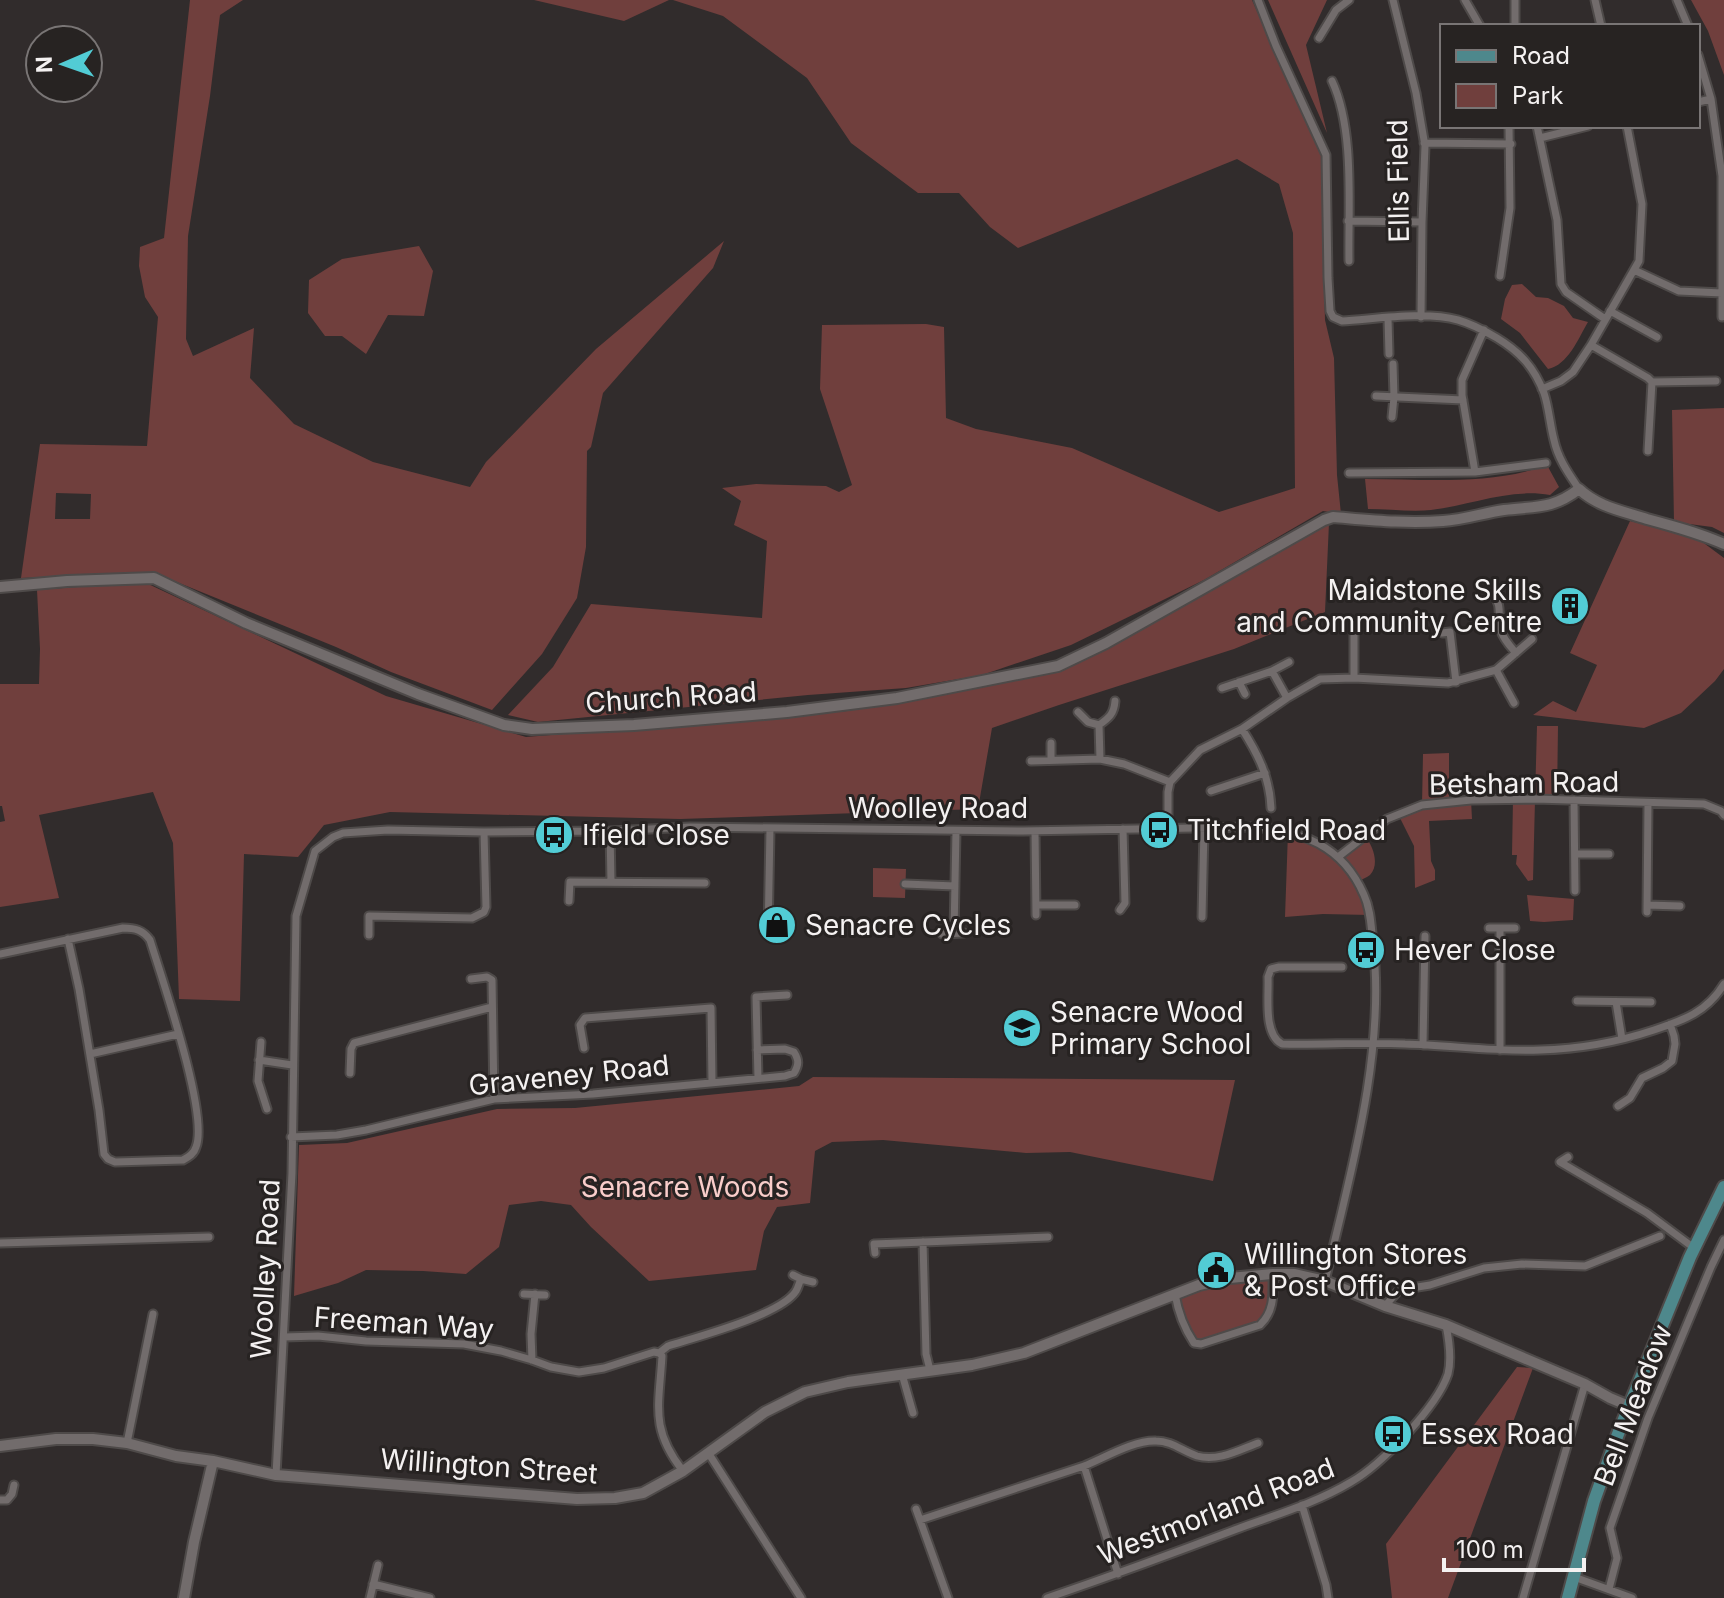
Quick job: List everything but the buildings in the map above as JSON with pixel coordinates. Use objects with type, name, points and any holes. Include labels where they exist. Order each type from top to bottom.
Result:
[{"type":"main road","points":[[1568,1598],[1594,1501],[1629,1406],[1694,1248],[1724,1187]]},
{"type":"street","points":[[1258,0],[1326,155],[1328,278],[1333,317],[1342,321],[1438,317],[1458,320],[1484,330],[1516,350],[1533,370],[1542,389],[1560,459],[1587,497],[1605,506],[1724,544]]},
{"type":"street","points":[[1319,38],[1336,10],[1349,0]]},
{"type":"street","name":"Ellis Field","points":[[1393,0],[1416,93],[1424,143],[1421,317]]},
{"type":"street","points":[[1465,0],[1479,24]]},
{"type":"street","points":[[1515,0],[1515,24]]},
{"type":"street","points":[[1595,0],[1601,24]]},
{"type":"street","points":[[1677,0],[1687,24]]},
{"type":"street","points":[[1700,61],[1709,87],[1722,176],[1722,317]]},
{"type":"street","points":[[1332,81],[1337,91],[1346,137],[1349,261]]},
{"type":"street","points":[[1700,102],[1711,99]]},
{"type":"street","points":[[1500,276],[1510,208],[1509,128]]},
{"type":"street","points":[[1538,128],[1557,220],[1561,284],[1566,292],[1657,337]]},
{"type":"street","points":[[1540,138],[1580,128]]},
{"type":"street","points":[[1542,389],[1573,372],[1639,261],[1642,204],[1627,128]]},
{"type":"street","points":[[1424,143],[1511,144]]},
{"type":"street","points":[[1348,221],[1422,222]]},
{"type":"street","points":[[1634,270],[1679,291],[1722,293]]},
{"type":"street","points":[[1388,319],[1389,354]]},
{"type":"street","points":[[1475,472],[1462,380],[1484,330]]},
{"type":"street","points":[[1591,345],[1652,382],[1716,381]]},
{"type":"street","points":[[1392,417],[1393,364]]},
{"type":"street","points":[[1648,451],[1652,382]]},
{"type":"street","points":[[1376,396],[1463,400]]},
{"type":"street","points":[[1349,473],[1475,472],[1546,463]]},
{"type":"street","name":"Church Road","points":[[0,587],[154,578],[246,623],[418,694],[504,725],[532,729],[634,725],[787,712],[897,698],[1058,666],[1106,643],[1324,520],[1333,517],[1399,523],[1470,518],[1502,510],[1542,508],[1566,499],[1579,489]]},
{"type":"street","points":[[1493,594],[1499,602],[1500,629],[1505,641],[1516,653]]},
{"type":"street","points":[[1354,624],[1354,678]]},
{"type":"street","points":[[1442,633],[1450,632],[1456,682]]},
{"type":"street","points":[[1168,828],[1170,782],[1200,750],[1242,729],[1320,679],[1456,682],[1496,670],[1532,639]]},
{"type":"street","points":[[1222,688],[1289,662]]},
{"type":"street","points":[[1496,670],[1514,703]]},
{"type":"street","points":[[1272,671],[1287,698]]},
{"type":"street","points":[[1239,682],[1245,694]]},
{"type":"street","points":[[1078,712],[1088,722],[1099,725],[1110,718],[1115,701]]},
{"type":"street","points":[[1099,725],[1100,759]]},
{"type":"street","points":[[1242,729],[1257,752],[1265,773],[1271,792],[1271,808]]},
{"type":"street","points":[[1051,743],[1051,760]]},
{"type":"street","points":[[1031,761],[1100,759],[1124,764],[1170,782]]},
{"type":"street","points":[[1211,791],[1265,773]]},
{"type":"street","name":"Betsham Road","points":[[1338,857],[1387,819],[1422,805],[1471,800],[1704,804],[1724,815]]},
{"type":"street","points":[[1574,800],[1575,891]]},
{"type":"street","points":[[1648,803],[1647,909],[1680,906]]},
{"type":"street","name":"Woolley Road","points":[[276,1475],[292,1173],[296,916],[315,851],[343,833],[388,830],[610,831],[690,827],[1035,831],[1251,827],[1288,832],[1318,841],[1338,857],[1366,898],[1376,966],[1373,1043],[1357,1143],[1325,1281]]},
{"type":"street","points":[[1202,917],[1204,828]]},
{"type":"street","points":[[768,936],[770,829]]},
{"type":"street","points":[[1120,910],[1125,903],[1123,829]]},
{"type":"street","points":[[610,831],[611,882]]},
{"type":"street","points":[[954,933],[956,831]]},
{"type":"street","points":[[1035,831],[1036,915]]},
{"type":"street","points":[[369,935],[369,916],[472,918],[484,912],[484,832]]},
{"type":"street","points":[[1575,854],[1609,854]]},
{"type":"street","points":[[569,901],[570,882],[705,883]]},
{"type":"street","points":[[905,884],[955,886]]},
{"type":"street","points":[[1036,905],[1075,905]]},
{"type":"street","points":[[0,954],[68,939],[123,928],[144,932],[150,940],[195,1094],[197,1147],[192,1155],[183,1160],[115,1162],[104,1154],[90,1054],[68,939]]},
{"type":"street","points":[[1489,928],[1515,928]]},
{"type":"street","points":[[1500,928],[1500,1050]]},
{"type":"street","points":[[942,934],[964,933]]},
{"type":"street","points":[[1423,1045],[1425,936]]},
{"type":"street","points":[[1342,967],[1271,969],[1268,977],[1269,1032],[1275,1041],[1282,1044],[1373,1043],[1500,1050],[1564,1049],[1622,1039],[1670,1024],[1698,1012],[1715,998],[1724,984]]},
{"type":"street","points":[[471,979],[487,977],[492,980],[494,1099]]},
{"type":"street","points":[[758,1078],[756,997],[787,995]]},
{"type":"street","points":[[1577,1001],[1651,1002]]},
{"type":"street","points":[[1616,1002],[1622,1039]]},
{"type":"street","points":[[350,1073],[354,1043],[492,1007]]},
{"type":"street","points":[[584,1048],[580,1025],[585,1018],[711,1008],[712,1082]]},
{"type":"street","points":[[1618,1106],[1630,1098],[1642,1078],[1672,1061],[1675,1044],[1670,1024]]},
{"type":"street","points":[[90,1054],[178,1034]]},
{"type":"street","points":[[261,1042],[258,1081],[267,1109]]},
{"type":"street","name":"Graveney Road","points":[[291,1137],[366,1130],[494,1099],[593,1094],[785,1076],[794,1073],[799,1066],[794,1052],[785,1049],[757,1050]]},
{"type":"street","points":[[259,1060],[292,1065]]},
{"type":"street","points":[[1568,1157],[1560,1162],[1647,1213],[1694,1248]]},
{"type":"street","points":[[1385,1306],[1399,1290],[1430,1285],[1484,1268],[1522,1264],[1585,1266],[1660,1236]]},
{"type":"street","points":[[0,1243],[209,1237]]},
{"type":"street","points":[[875,1253],[874,1244],[1048,1237]]},
{"type":"street","name":"Bell Meadow","points":[[1609,1589],[1617,1558],[1610,1528],[1648,1418],[1724,1240]]},
{"type":"street","points":[[923,1242],[926,1354],[930,1370]]},
{"type":"street","points":[[1175,1294],[1178,1313],[1189,1337],[1194,1343],[1201,1344],[1260,1325],[1267,1318],[1273,1301],[1273,1274]]},
{"type":"street","name":"Willington Street","points":[[0,1446],[56,1439],[93,1439],[127,1443],[176,1456],[276,1475],[577,1499],[615,1498],[643,1493],[683,1471],[765,1412],[805,1392],[848,1382],[972,1365],[1024,1353],[1199,1285],[1273,1274],[1294,1274],[1325,1281],[1385,1306],[1446,1325],[1629,1406]]},
{"type":"street","name":"Freeman Way","points":[[284,1337],[464,1344],[579,1372],[659,1353],[668,1346],[764,1313],[796,1293],[797,1277],[813,1282]]},
{"type":"street","points":[[524,1294],[545,1295]]},
{"type":"street","points":[[532,1360],[535,1294]]},
{"type":"street","points":[[127,1443],[153,1314]]},
{"type":"street","name":"Westmorland Road","points":[[1047,1598],[1302,1505],[1352,1482],[1386,1455],[1415,1425],[1448,1373],[1450,1355],[1446,1325]]},
{"type":"street","points":[[659,1353],[662,1356],[658,1423],[670,1454],[683,1471]]},
{"type":"street","points":[[902,1374],[913,1413]]},
{"type":"street","points":[[1523,1598],[1585,1384]]},
{"type":"street","points":[[1243,1435],[1247,1447]]},
{"type":"street","points":[[920,1520],[1084,1466],[1144,1442],[1172,1443],[1196,1456],[1210,1458],[1258,1443]]},
{"type":"street","points":[[709,1454],[801,1598]]},
{"type":"street","points":[[184,1598],[213,1461]]},
{"type":"street","points":[[1084,1466],[1118,1574]]},
{"type":"street","points":[[0,1500],[7,1500],[14,1485]]},
{"type":"street","points":[[1302,1505],[1328,1598]]},
{"type":"street","points":[[916,1509],[948,1598]]},
{"type":"street","points":[[370,1598],[378,1565]]},
{"type":"street","points":[[1574,1577],[1632,1598]]},
{"type":"street","points":[[373,1584],[430,1598]]},
{"type":"green space","points":[[190,0],[243,0],[220,15],[188,236],[186,339],[193,356],[254,328],[250,378],[294,424],[373,462],[470,487],[486,462],[596,349],[724,241],[713,268],[603,393],[591,447],[587,451],[586,547],[577,598],[542,654],[492,710],[391,672],[162,576],[141,573],[21,578],[40,444],[147,446],[158,317],[145,297],[139,266],[140,247],[164,238]],"holes":[[[56,493],[91,494],[90,519],[55,519]]]},
{"type":"green space","points":[[534,0],[669,0],[624,21]]},
{"type":"green space","points":[[673,0],[1252,0],[1321,154],[1325,320],[1334,358],[1341,514],[1323,511],[1204,580],[1071,645],[982,675],[906,688],[538,722],[508,715],[553,667],[591,604],[762,618],[767,541],[734,525],[741,501],[722,488],[756,484],[826,486],[839,492],[852,485],[820,389],[822,325],[926,324],[944,327],[946,418],[976,429],[1072,448],[1219,512],[1295,488],[1293,233],[1279,184],[1237,159],[1018,248],[990,227],[959,193],[918,193],[851,143],[807,78],[723,16]]},
{"type":"green space","points":[[1268,0],[1327,0],[1306,45],[1327,133]]},
{"type":"green space","points":[[1691,0],[1724,0],[1724,75],[1708,31]]},
{"type":"green space","points":[[419,246],[433,271],[424,316],[388,315],[366,354],[342,336],[325,336],[308,313],[309,280],[342,259]]},
{"type":"green space","points":[[1522,284],[1536,297],[1548,298],[1564,306],[1573,318],[1588,322],[1572,350],[1555,367],[1548,369],[1520,333],[1501,319],[1512,285]]},
{"type":"green space","points":[[1724,408],[1724,533],[1712,527],[1674,522],[1672,410]]},
{"type":"green space","points":[[1547,465],[1559,487],[1550,495],[1505,495],[1431,510],[1368,509],[1365,479],[1480,479]]},
{"type":"green space","points":[[1630,521],[1697,538],[1724,558],[1724,669],[1681,713],[1644,728],[1533,715],[1553,701],[1576,712],[1597,665],[1570,653]]},
{"type":"green space","points":[[1329,523],[1325,612],[1234,649],[992,728],[978,809],[680,819],[390,812],[324,825],[298,857],[244,854],[240,1001],[179,999],[173,843],[153,792],[39,815],[59,898],[0,907],[0,822],[5,821],[0,806],[0,684],[39,684],[37,590],[144,582],[386,696],[526,737],[847,711],[1053,673]]},
{"type":"green space","points":[[1537,726],[1558,726],[1557,800],[1535,800],[1533,880],[1528,881],[1516,864],[1517,855],[1512,855],[1513,799],[1535,799]]},
{"type":"green space","points":[[1449,753],[1449,801],[1471,800],[1472,819],[1429,821],[1435,880],[1415,888],[1414,846],[1398,814],[1422,805],[1423,754]]},
{"type":"green space","points":[[1288,832],[1338,857],[1365,836],[1373,850],[1375,866],[1370,875],[1358,882],[1370,915],[1285,917]]},
{"type":"green space","points":[[873,868],[906,869],[905,898],[873,897]]},
{"type":"green space","points":[[1527,895],[1574,899],[1573,920],[1530,921]]},
{"type":"green space","name":"Senacre Woods","points":[[813,1077],[1235,1080],[1213,1181],[1070,1152],[1026,1153],[883,1140],[832,1142],[815,1151],[810,1203],[777,1207],[764,1231],[756,1270],[649,1281],[571,1205],[541,1201],[509,1205],[499,1247],[466,1274],[366,1270],[338,1283],[294,1296],[299,1145],[347,1143],[497,1109],[575,1108],[799,1086]]},
{"type":"green space","points":[[1273,1274],[1273,1301],[1260,1325],[1194,1343],[1175,1294]]},
{"type":"green space","points":[[1517,1367],[1533,1368],[1448,1598],[1392,1598],[1386,1544]]},
{"type":"place","name":"Maidstone Skills and Community Centre","points":[[1570,606]]},
{"type":"place","name":"Titchfield Road","points":[[1159,830]]},
{"type":"place","name":"Ifield Close","points":[[554,835]]},
{"type":"place","name":"Senacre Cycles","points":[[777,925]]},
{"type":"place","name":"Hever Close","points":[[1366,950]]},
{"type":"place","name":"Senacre Wood Primary School","points":[[1022,1028]]},
{"type":"place","name":"Willington Stores & Post Office","points":[[1216,1270]]},
{"type":"place","name":"Essex Road","points":[[1393,1434]]}]
